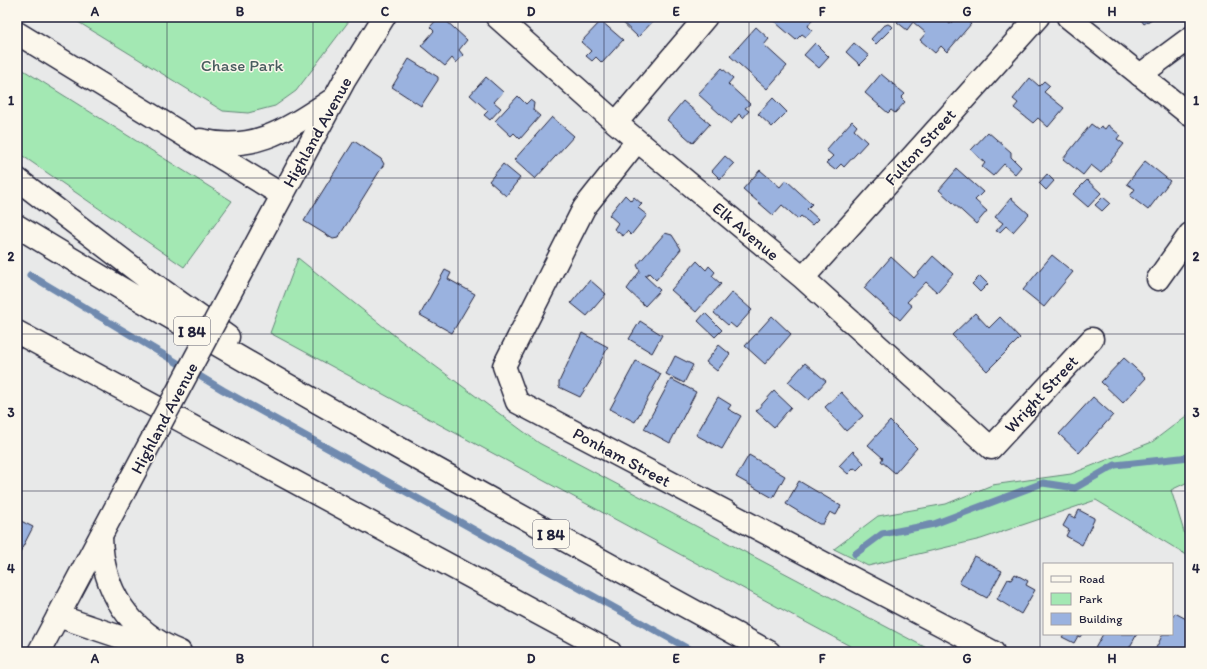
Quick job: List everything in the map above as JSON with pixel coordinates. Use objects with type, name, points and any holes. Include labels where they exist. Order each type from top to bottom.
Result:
[{"type":"main road","name":"Highland Avenue","points":[[40,652],[282,195],[335,98],[384,17]]},
{"type":"main road","name":"Elk Avenue","points":[[497,17],[637,141],[803,278],[991,448]]},
{"type":"main road","points":[[616,123],[706,17]]},
{"type":"main road","name":"Fulton Street","points":[[803,278],[1038,17]]},
{"type":"main road","points":[[1068,17],[1190,115]]},
{"type":"main road","points":[[17,33],[282,195]]},
{"type":"main road","points":[[1140,75],[1190,38]]},
{"type":"main road","points":[[184,134],[210,142],[227,144],[258,140],[278,133],[335,98]]},
{"type":"main road","name":"Ponham Street","points":[[637,141],[584,208],[504,366],[517,402],[993,652]]},
{"type":"main road","points":[[17,179],[162,290],[335,413]]},
{"type":"main road","name":"I 84","points":[[17,225],[167,317],[335,413],[769,652]]},
{"type":"main road","points":[[1158,279],[1190,234]]},
{"type":"main road","points":[[17,332],[610,652]]},
{"type":"main road","name":"Wright Street","points":[[991,448],[1092,339]]},
{"type":"main road","points":[[17,349],[274,471]]},
{"type":"main road","points":[[101,536],[101,552],[106,574],[113,593],[125,612],[139,627],[157,641],[180,652]]},
{"type":"main road","points":[[58,616],[135,642],[172,652]]},
{"type":"main road","points":[[579,635],[607,652]]},
{"type":"green space","name":"Chase Park","points":[[70,17],[352,17],[296,91],[275,106],[248,113],[223,111]]},
{"type":"green space","points":[[17,66],[232,201],[184,267],[17,152]]},
{"type":"green space","points":[[298,258],[400,340],[539,443],[934,652],[861,652],[270,333]]},
{"type":"green space","points":[[1190,413],[1190,481],[1171,490],[1190,551],[1190,557],[1096,500],[981,539],[868,566],[834,549],[878,516],[946,504],[992,485],[1071,474],[1152,442]]},
{"type":"building","points":[[439,17],[442,17],[467,40],[459,50],[463,55],[456,63],[452,58],[445,66],[421,46],[434,31],[430,27]]},
{"type":"building","points":[[617,17],[657,17],[638,37]]},
{"type":"building","points":[[769,17],[809,17],[812,20],[808,26],[812,30],[806,37],[802,34],[796,40]]},
{"type":"building","points":[[901,17],[922,17],[925,20],[928,17],[942,17],[950,24],[956,17],[962,17],[971,24],[947,52],[941,46],[935,53],[920,40],[926,33],[913,22],[907,30],[897,22]]},
{"type":"building","points":[[1139,17],[1155,17],[1144,24]]},
{"type":"building","points":[[601,21],[623,40],[602,63],[596,57],[592,61],[586,56],[591,51],[581,42]]},
{"type":"building","points":[[888,24],[893,27],[876,44],[871,39],[883,26]]},
{"type":"building","points":[[756,27],[769,39],[764,45],[787,66],[767,89],[730,56]]},
{"type":"building","points":[[815,43],[829,57],[819,68],[804,55]]},
{"type":"building","points":[[854,43],[869,56],[860,65],[846,52]]},
{"type":"building","points":[[409,59],[438,77],[438,80],[421,106],[392,87]]},
{"type":"building","points":[[722,68],[733,78],[728,84],[750,104],[745,108],[749,111],[743,118],[739,114],[731,124],[698,94]]},
{"type":"building","points":[[881,74],[905,94],[901,98],[905,102],[895,113],[891,110],[888,113],[865,93]]},
{"type":"building","points":[[486,77],[503,92],[494,102],[501,108],[490,120],[484,115],[488,111],[470,95]]},
{"type":"building","points":[[1030,78],[1039,86],[1044,81],[1050,86],[1044,92],[1064,108],[1048,127],[1038,118],[1033,123],[1014,108],[1018,103],[1013,99]]},
{"type":"building","points":[[518,96],[526,104],[530,100],[534,103],[533,110],[540,116],[520,139],[514,133],[511,136],[495,121]]},
{"type":"building","points":[[773,98],[787,112],[772,127],[758,114]]},
{"type":"building","points":[[683,101],[710,124],[693,143],[667,120]]},
{"type":"building","points":[[552,117],[574,136],[535,179],[514,160]]},
{"type":"building","points":[[852,121],[857,126],[854,130],[867,142],[844,167],[841,164],[835,170],[826,163],[833,156],[826,150]]},
{"type":"building","points":[[1091,124],[1098,129],[1101,126],[1105,129],[1108,125],[1120,135],[1117,139],[1124,144],[1101,173],[1091,165],[1083,175],[1063,159]]},
{"type":"building","points":[[988,132],[1011,152],[1011,157],[1021,167],[1015,174],[1004,164],[993,176],[982,167],[985,163],[971,150]]},
{"type":"building","points":[[354,141],[381,159],[384,164],[338,238],[333,239],[304,221]]},
{"type":"building","points":[[725,156],[734,164],[720,179],[712,171]]},
{"type":"building","points":[[1145,161],[1170,181],[1148,210],[1130,196],[1135,189],[1127,184]]},
{"type":"building","points":[[503,164],[520,178],[506,196],[489,181]]},
{"type":"building","points":[[957,169],[983,192],[975,200],[987,211],[976,224],[939,190]]},
{"type":"building","points":[[760,170],[780,187],[786,180],[812,204],[807,209],[818,219],[812,225],[801,216],[798,219],[782,205],[773,215],[743,189]]},
{"type":"building","points":[[1047,174],[1054,181],[1046,190],[1039,183]]},
{"type":"building","points":[[1087,180],[1101,193],[1088,207],[1073,194]]},
{"type":"building","points":[[625,195],[631,201],[634,197],[642,204],[638,208],[647,215],[631,235],[627,231],[623,236],[614,229],[618,223],[609,215]]},
{"type":"building","points":[[1103,197],[1110,203],[1102,211],[1095,205]]},
{"type":"building","points":[[1011,198],[1029,214],[1013,232],[1006,226],[1000,232],[996,231],[1003,223],[995,217]]},
{"type":"building","points":[[665,233],[672,235],[681,249],[656,280],[649,273],[645,276],[660,290],[645,306],[627,289],[640,271],[637,265]]},
{"type":"building","points":[[1052,255],[1073,272],[1044,307],[1023,290]]},
{"type":"building","points":[[933,256],[953,274],[937,292],[926,282],[907,302],[912,306],[900,320],[864,288],[891,257],[914,278]]},
{"type":"building","points":[[697,261],[706,270],[709,266],[715,272],[712,276],[721,284],[696,312],[671,290]]},
{"type":"building","points":[[445,270],[451,273],[448,279],[475,294],[452,333],[420,315]]},
{"type":"building","points":[[980,276],[988,284],[980,292],[972,284]]},
{"type":"building","points":[[590,280],[606,294],[587,316],[571,303]]},
{"type":"building","points":[[732,292],[752,310],[736,328],[730,323],[728,325],[714,313]]},
{"type":"building","points":[[705,313],[722,330],[715,337],[698,321]]},
{"type":"building","points":[[975,313],[989,328],[1000,317],[1020,338],[987,371],[952,335]]},
{"type":"building","points":[[772,316],[791,334],[765,364],[745,346]]},
{"type":"building","points":[[640,321],[662,335],[652,353],[629,339]]},
{"type":"building","points":[[582,333],[608,347],[580,397],[559,387],[559,382]]},
{"type":"building","points":[[719,345],[730,354],[717,371],[706,362]]},
{"type":"building","points":[[675,356],[693,365],[684,383],[666,374]]},
{"type":"building","points":[[1124,358],[1146,378],[1123,403],[1101,382]]},
{"type":"building","points":[[636,361],[661,374],[635,422],[610,409]]},
{"type":"building","points":[[805,363],[826,381],[809,400],[788,382]]},
{"type":"building","points":[[671,379],[696,392],[670,443],[644,429]]},
{"type":"building","points":[[774,391],[791,407],[774,427],[756,411]]},
{"type":"building","points":[[841,392],[863,416],[846,431],[825,407]]},
{"type":"building","points":[[718,397],[731,405],[728,409],[741,416],[722,449],[696,435]]},
{"type":"building","points":[[1093,397],[1113,415],[1079,453],[1059,434]]},
{"type":"building","points":[[890,421],[917,448],[895,473],[881,461],[883,458],[868,445]]},
{"type":"building","points":[[853,451],[864,463],[857,470],[854,468],[848,474],[839,466]]},
{"type":"building","points":[[749,455],[785,476],[773,498],[736,477]]},
{"type":"building","points":[[799,481],[841,506],[836,515],[830,512],[823,524],[819,524],[786,504]]},
{"type":"building","points":[[1079,510],[1094,518],[1082,545],[1066,536],[1069,530],[1063,526],[1069,515],[1075,518]]},
{"type":"building","points":[[17,519],[33,527],[18,556],[17,555]]},
{"type":"building","points":[[974,556],[1002,571],[987,598],[959,583]]},
{"type":"building","points":[[1015,574],[1028,581],[1026,585],[1035,590],[1021,614],[997,599],[1008,579],[1011,580]]},
{"type":"building","points":[[1175,613],[1190,621],[1190,652],[1154,652],[1162,635],[1173,635],[1173,616]]},
{"type":"building","points":[[1063,635],[1081,635],[1080,637],[1078,636],[1074,643],[1062,637]]},
{"type":"building","points":[[1102,635],[1136,635],[1127,652],[1093,652]]},
{"type":"waterway","points":[[30,275],[223,390],[694,652]]},
{"type":"waterway","points":[[855,554],[882,534],[934,524],[1043,483],[1075,488],[1115,465],[1190,457]]}]
